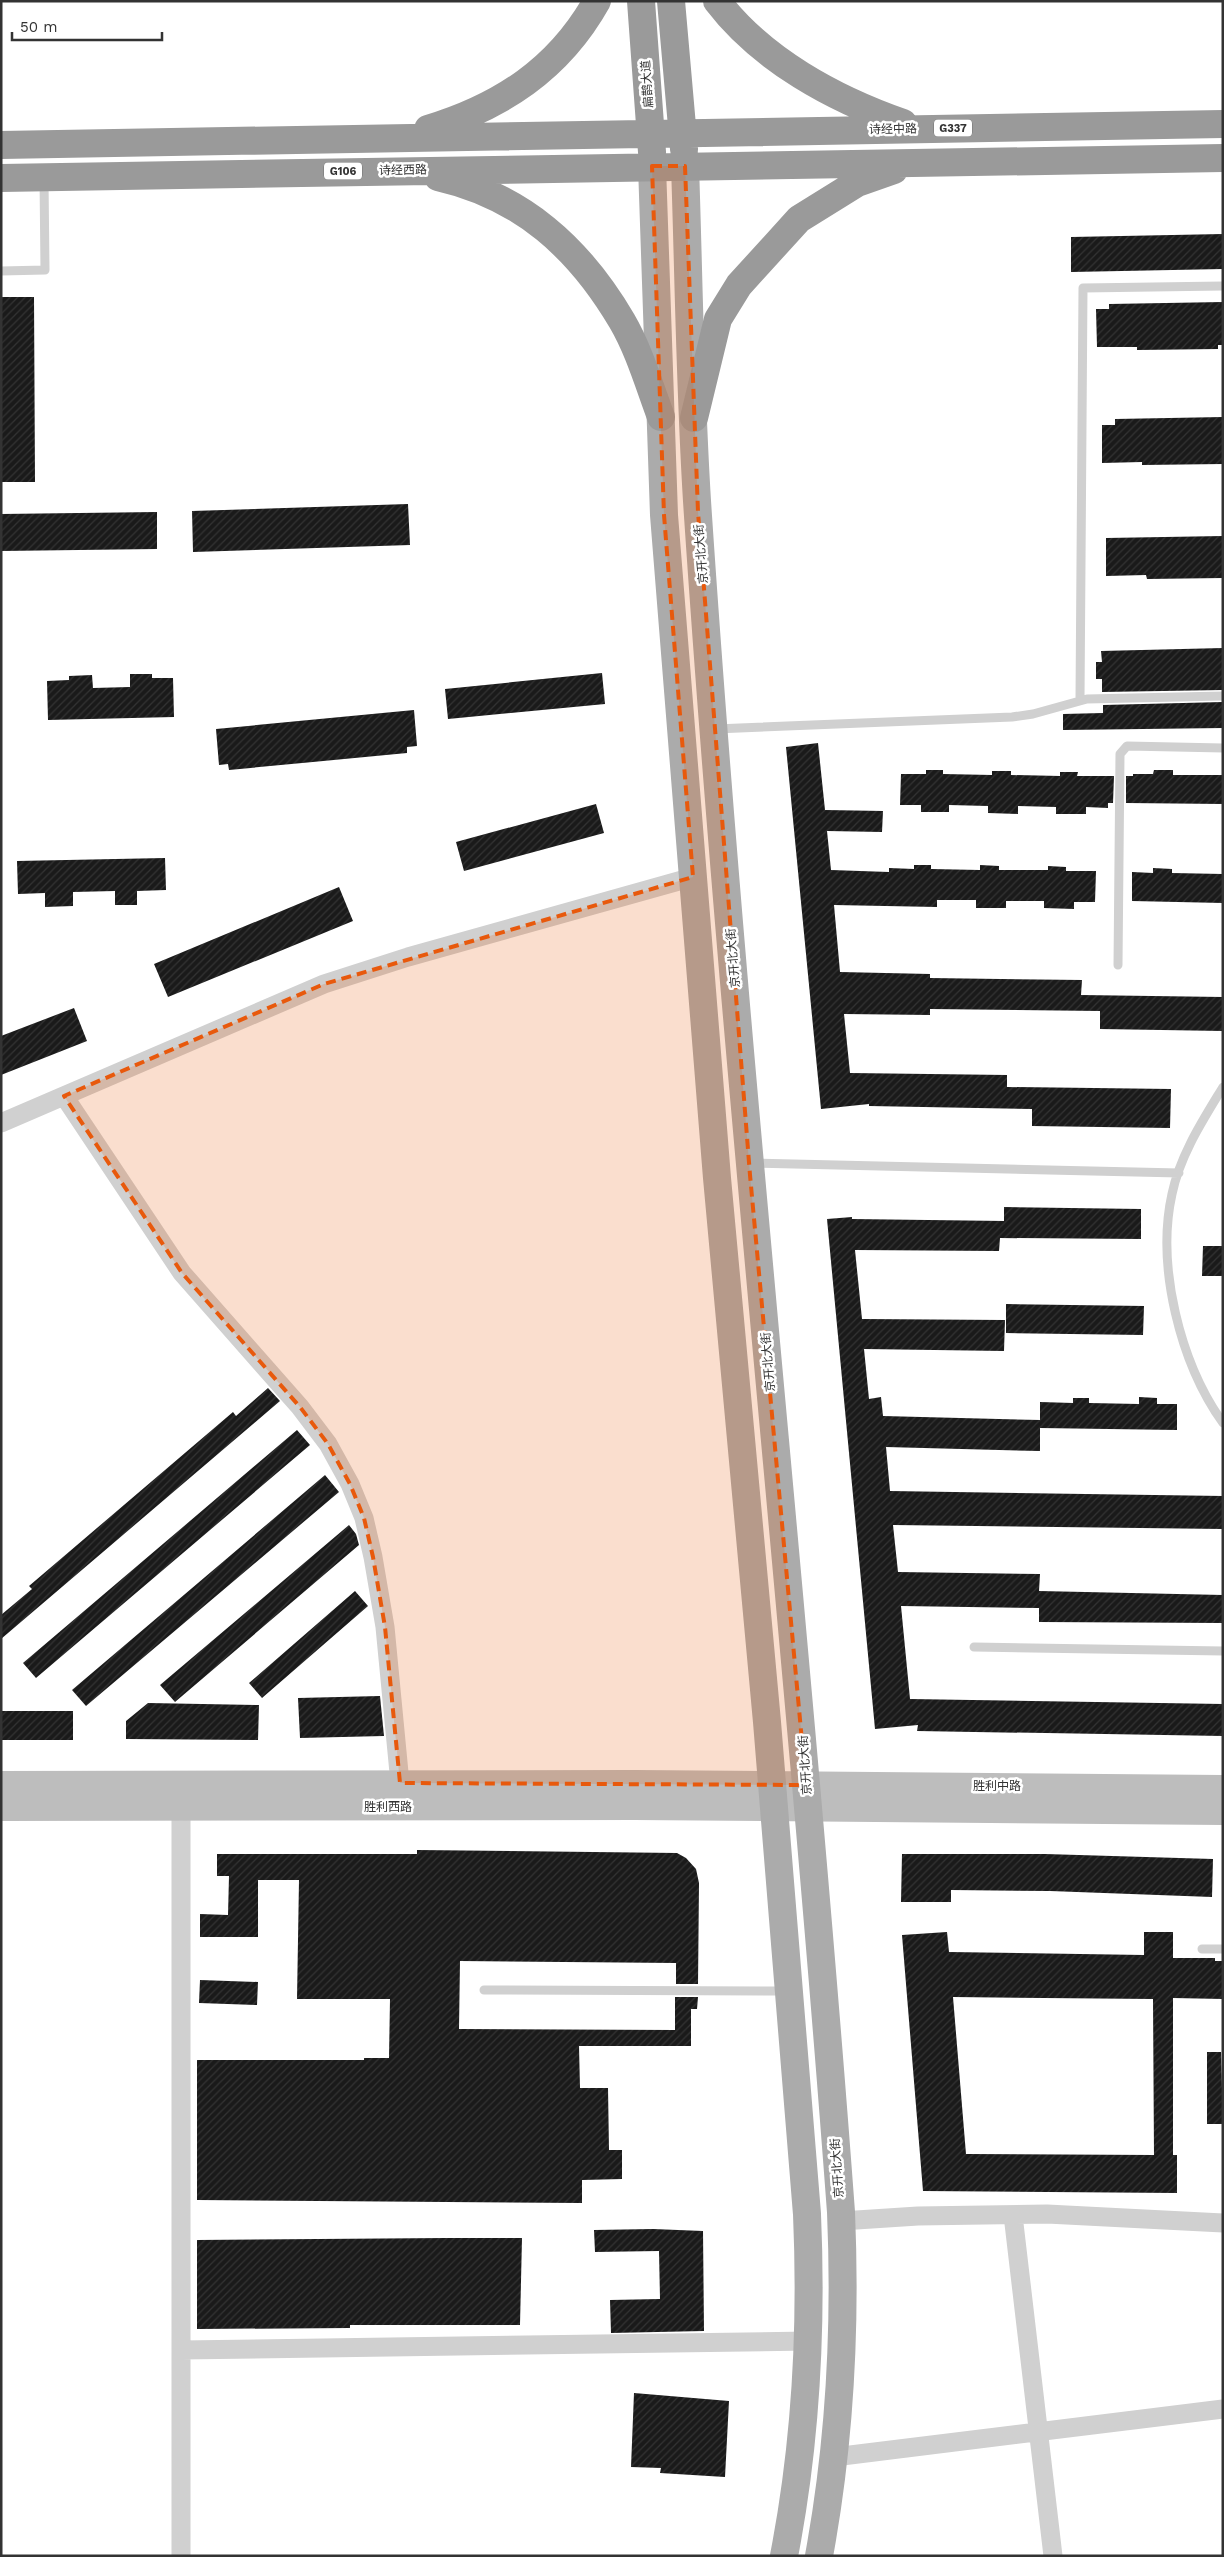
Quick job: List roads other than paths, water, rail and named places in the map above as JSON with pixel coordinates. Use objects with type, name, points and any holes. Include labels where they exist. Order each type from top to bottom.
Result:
[{"type":"highway","points":[[376,138],[421,131],[459,119],[498,102],[520,88],[552,61],[583,26],[597,1]]},
{"type":"highway","name":"扁鹊大道","points":[[641,1],[652,166]]},
{"type":"highway","points":[[671,1],[685,166],[1223,158]]},
{"type":"highway","points":[[717,1],[726,14],[769,55],[870,112],[921,129]]},
{"type":"highway","name":"诗经中路","points":[[683,132],[1223,124]]},
{"type":"highway","points":[[1,146],[683,132]]},
{"type":"highway","points":[[694,418],[718,320],[739,285],[798,220],[857,183],[884,172],[925,162]]},
{"type":"highway","name":"诗经西路","points":[[1,178],[685,166]]},
{"type":"highway","points":[[405,170],[455,181],[495,197],[527,213],[551,233],[576,258],[623,322],[661,417]]},
{"type":"main road","points":[[652,166],[664,515],[717,1178],[773,1796],[807,2214],[808,2341],[800,2457],[784,2556]]},
{"type":"main road","name":"京开北大街","points":[[685,166],[698,512],[750,1163],[807,1797],[841,2221],[843,2333],[834,2456],[819,2556]]},
{"type":"street","points":[[1,1123],[324,984],[408,957],[693,877]]},
{"type":"street","points":[[64,1096],[182,1273],[300,1407],[328,1444],[350,1484],[364,1518],[385,1627],[400,1783]]},
{"type":"street","name":"胜利西路","points":[[1,1784],[400,1783],[773,1796]]},
{"type":"street","name":"胜利中路","points":[[807,1797],[1223,1788]]},
{"type":"street","name":"胜利西路","points":[[1,1808],[181,1808],[773,1796]]},
{"type":"street","name":"胜利中路","points":[[773,1796],[1223,1812]]},
{"type":"street","points":[[180,2556],[181,1808]]},
{"type":"street","points":[[841,2221],[1013,2215],[1223,2223]]},
{"type":"street","points":[[1013,2215],[1053,2556]]},
{"type":"street","points":[[181,2350],[808,2341]]},
{"type":"street","points":[[834,2456],[1223,2409]]},
{"type":"lane","points":[[1,271],[45,270],[44,177]]},
{"type":"lane","points":[[1080,700],[1083,288],[1223,286]]},
{"type":"lane","points":[[715,729],[1012,717],[1033,714],[1080,700],[1223,696]]},
{"type":"lane","points":[[1118,965],[1120,754],[1128,746],[1223,748]]},
{"type":"lane","points":[[1223,1087],[1192,1138],[1179,1173],[1172,1193],[1167,1245],[1171,1292],[1187,1352],[1208,1403],[1223,1423]]},
{"type":"lane","points":[[750,1163],[1179,1173]]},
{"type":"lane","points":[[974,1647],[1223,1650]]},
{"type":"lane","points":[[1202,1949],[1223,1949]]},
{"type":"lane","points":[[484,1990],[788,1991]]}]
